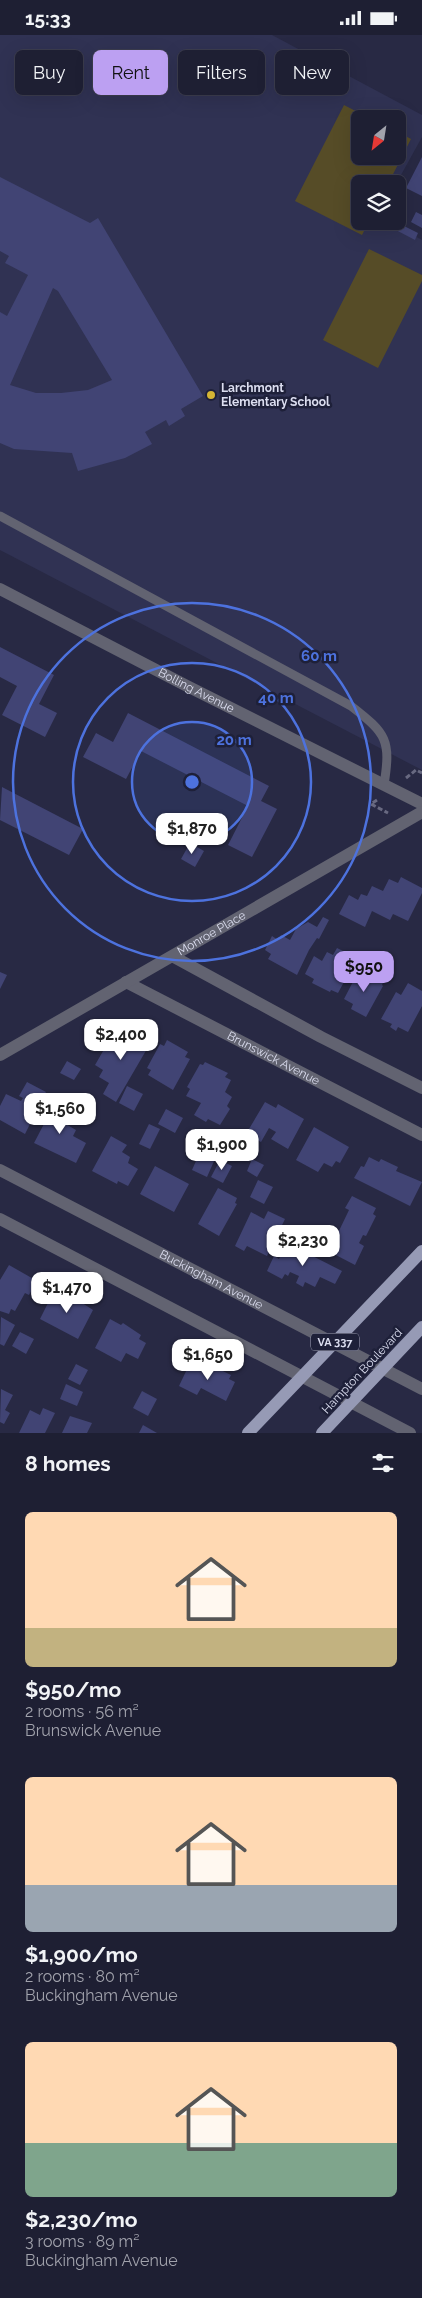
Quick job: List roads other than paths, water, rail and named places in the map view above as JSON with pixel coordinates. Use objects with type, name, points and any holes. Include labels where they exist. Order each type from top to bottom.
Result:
[{"type":"main road","name":"VA 337","points":[[248,1433],[422,1251]]},
{"type":"main road","name":"Hampton Boulevard","points":[[322,1433],[422,1327]]},
{"type":"street","name":"Bolling Avenue","points":[[0,589],[422,804]]},
{"type":"street","name":"Monroe Place","points":[[0,1055],[126,982],[174,957],[422,812]]},
{"type":"street","points":[[174,957],[321,1037],[422,1088]]},
{"type":"street","name":"Brunswick Avenue","points":[[126,982],[422,1135]]},
{"type":"street","name":"Buckingham Avenue","points":[[0,1170],[336,1342],[422,1389]]},
{"type":"street","points":[[0,1219],[410,1433]]},
{"type":"lane","points":[[0,516],[352,706],[376,725],[386,741],[388,759],[384,785]]},
{"type":"place","name":"Larchmont Elementary School","points":[[211,395]]}]
